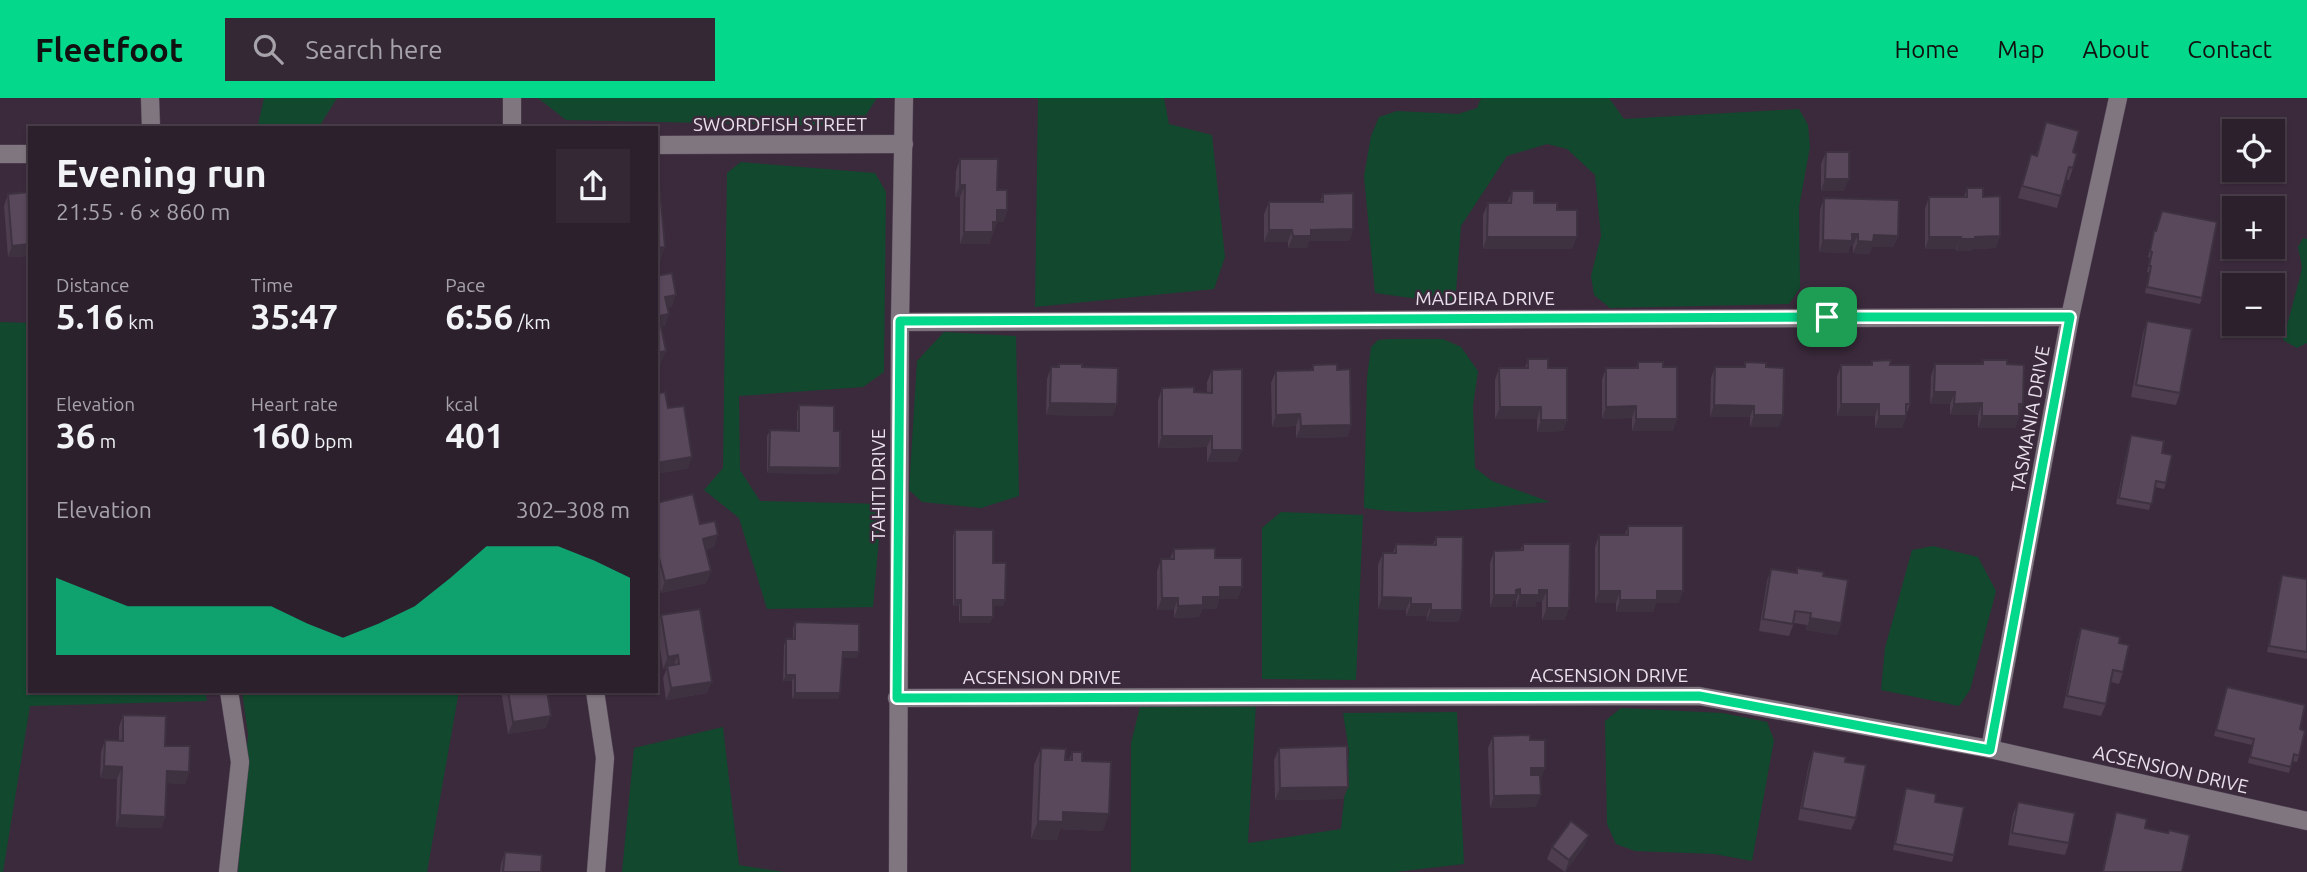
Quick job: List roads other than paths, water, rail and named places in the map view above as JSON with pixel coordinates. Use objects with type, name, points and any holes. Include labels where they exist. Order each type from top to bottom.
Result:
[{"type":"street","points":[[150,98],[151,126]]},
{"type":"street","points":[[512,98],[512,126]]},
{"type":"street","name":"TAHITI DRIVE","points":[[898,872],[900,321],[905,98]]},
{"type":"street","name":"TASMANIA DRIVE","points":[[1990,750],[2070,317],[2118,98]]},
{"type":"street","name":"SWORDFISH STREET","points":[[658,145],[904,145]]},
{"type":"street","points":[[0,154],[28,154]]},
{"type":"street","name":"MADEIRA DRIVE","points":[[900,321],[2070,317]]},
{"type":"street","points":[[228,872],[240,762],[229,693]]},
{"type":"street","points":[[595,693],[605,758],[596,872]]},
{"type":"street","name":"ACSENSION DRIVE","points":[[897,698],[1699,696],[1990,750],[2307,821]]}]
